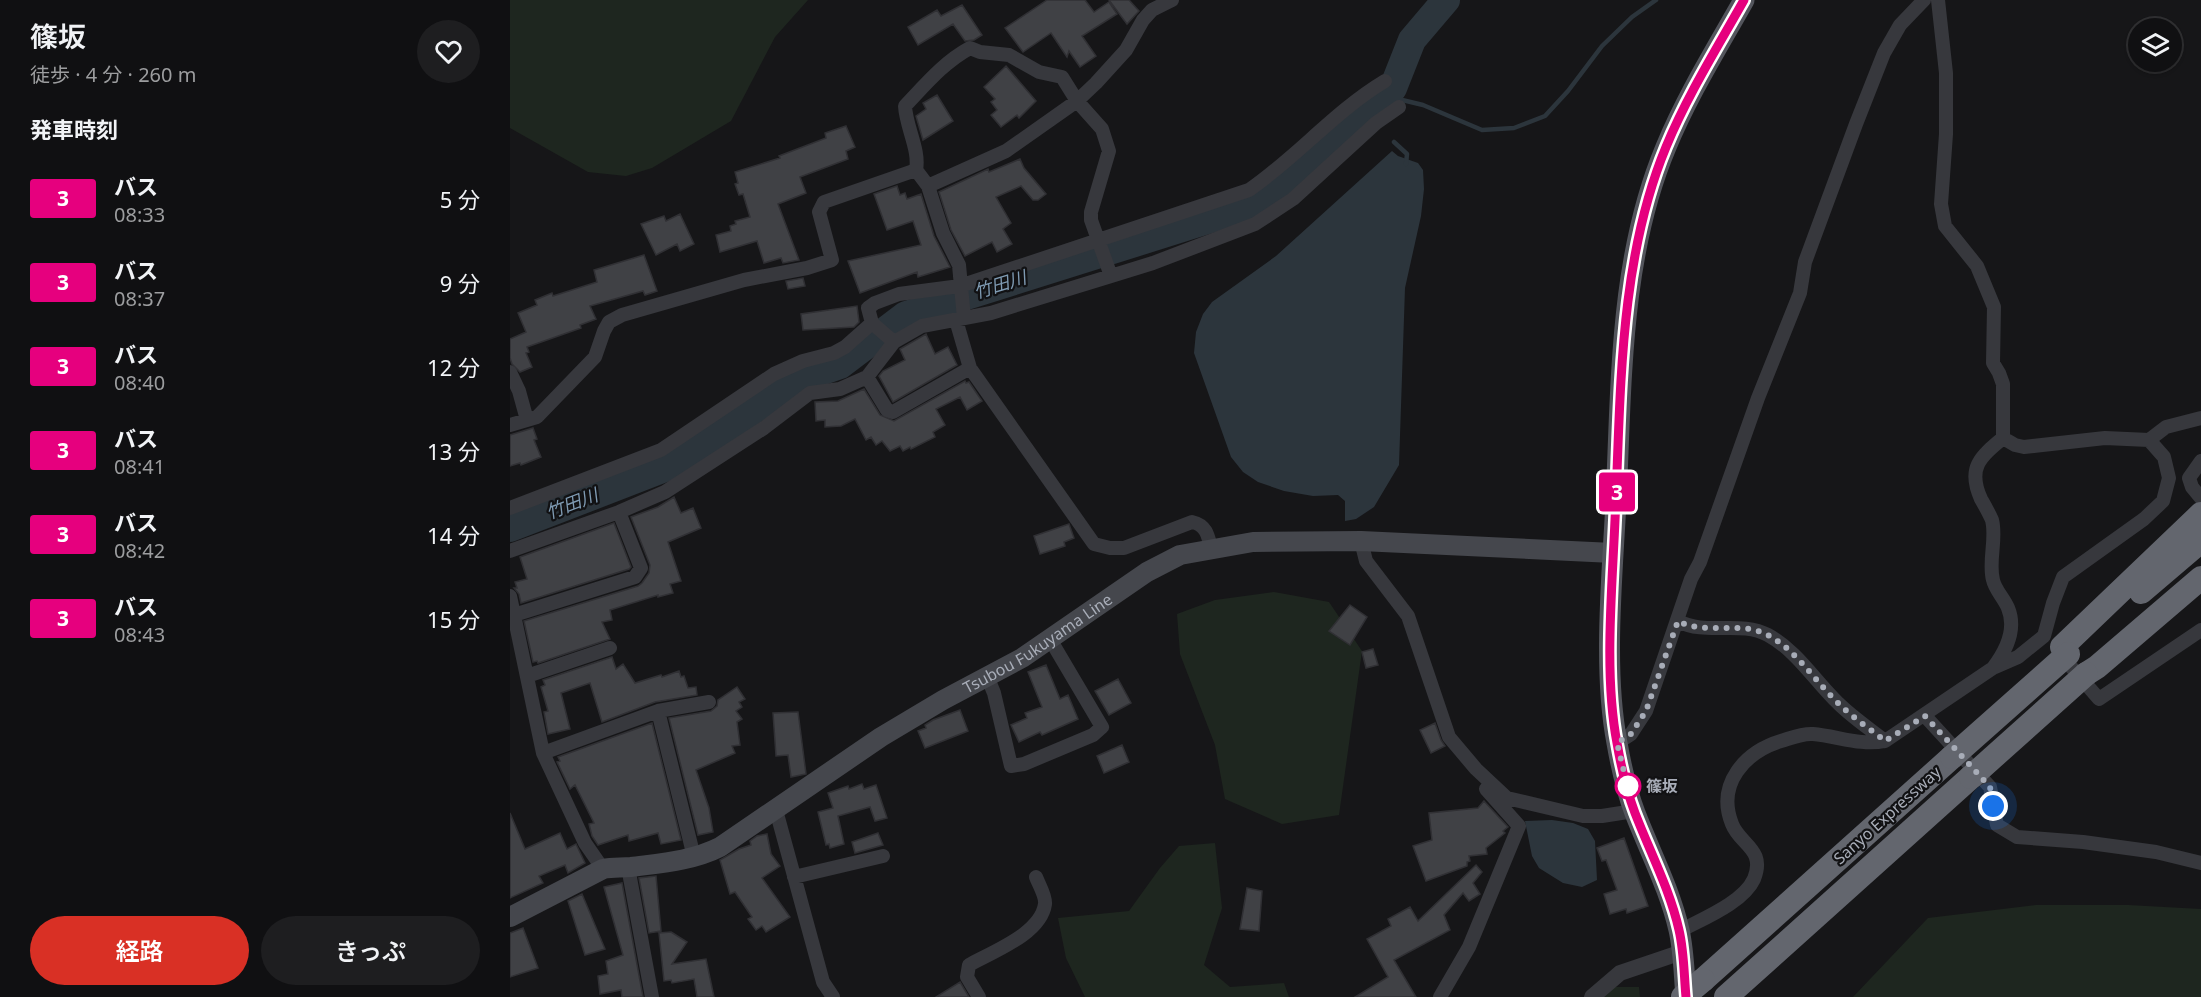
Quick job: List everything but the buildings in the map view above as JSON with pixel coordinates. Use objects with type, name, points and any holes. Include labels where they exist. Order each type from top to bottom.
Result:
[{"type":"highway","points":[[2058,646],[2201,514]]},
{"type":"highway","name":"Sanyo Expressway","points":[[1684,997],[1987,726],[2058,646],[2201,541]]},
{"type":"highway","name":"Sanyo Expressway","points":[[1726,997],[2092,670],[2201,578]]},
{"type":"highway","points":[[2092,670],[2141,644],[2201,596]]},
{"type":"main road","points":[[1684,997],[1681,941],[1656,863],[1634,811],[1617,743],[1612,709],[1613,553],[1626,326],[1638,242],[1650,195],[1666,148],[1686,103],[1744,0]]},
{"type":"main road","name":"Tsubou Fukuyama Line","points":[[510,917],[603,869],[673,862],[720,847],[882,737],[943,700],[1022,658],[1147,572],[1180,555],[1252,542],[1361,541],[1613,553]]},
{"type":"street","points":[[927,186],[1006,151],[1077,101],[1126,50],[1143,20],[1152,10],[1172,0]]},
{"type":"street","points":[[1617,743],[1631,734],[1646,711],[1691,579],[1700,562],[1758,398],[1800,293],[1805,262],[1856,124],[1900,25],[1924,0]]},
{"type":"street","points":[[1938,0],[1946,73],[1946,134],[1941,204],[1945,226],[1977,266],[1994,307],[1993,363],[2003,384],[2003,438],[1978,462],[1975,473],[1977,489],[1993,523],[1992,579],[2008,608],[2011,623],[2004,653],[1994,668]]},
{"type":"street","points":[[1110,272],[1091,220],[1091,212],[1109,151],[1102,129],[1077,101],[1062,77],[1039,72],[1009,55],[980,52],[970,48],[957,55],[905,106],[906,120],[917,162],[916,170],[927,186],[943,233],[959,265],[961,316],[970,368],[1094,544],[1110,548],[1124,548],[1192,522],[1198,523],[1207,532],[1211,548]]},
{"type":"street","points":[[893,340],[873,324],[868,308],[875,303],[899,294],[960,288],[1100,243],[1249,190],[1273,173],[1359,97],[1385,81]]},
{"type":"street","points":[[510,551],[620,512],[665,492],[764,428],[810,393],[840,389],[867,377],[893,340],[922,326],[961,316],[991,313],[1110,272],[1153,263],[1255,224],[1293,199],[1376,123],[1399,107]]},
{"type":"street","points":[[510,425],[537,417],[595,357],[609,322],[622,315],[744,280],[807,268],[832,260],[819,212],[824,202],[916,170]]},
{"type":"street","points":[[510,508],[661,450],[774,374],[803,361],[834,353],[873,324]]},
{"type":"street","points":[[867,377],[887,410],[893,412],[970,368]]},
{"type":"street","points":[[510,372],[519,391],[527,420]]},
{"type":"street","points":[[2003,438],[2024,447],[2105,438],[2149,440],[2166,427],[2201,418]]},
{"type":"street","points":[[2149,440],[2164,457],[2169,478],[2163,501],[2144,519],[2063,577],[2053,603],[2058,646],[2099,699],[2201,630]]},
{"type":"street","points":[[2196,493],[2189,478],[2201,461]]},
{"type":"street","points":[[514,615],[635,577],[640,568],[620,512]]},
{"type":"street","points":[[1361,541],[1366,561],[1408,616],[1449,737],[1476,769],[1507,798],[1583,816],[1602,816],[1634,811]]},
{"type":"street","points":[[510,596],[543,753],[585,843],[603,869]]},
{"type":"street","points":[[1678,621],[1688,626],[1749,628],[1768,635],[1785,647],[1839,705],[1885,741]]},
{"type":"street","points":[[987,676],[994,693],[1011,766],[1024,764],[1093,735],[1102,728],[1050,639]]},
{"type":"street","points":[[1592,997],[1620,973],[1681,941],[1734,902],[1752,882],[1757,871],[1757,857],[1732,826],[1727,809],[1728,792],[1733,775],[1742,763],[1766,746],[1810,734],[1872,744],[1885,741],[1994,668],[2018,657],[2058,646]]},
{"type":"street","points":[[526,676],[610,648]]},
{"type":"street","points":[[543,753],[658,711],[709,702]]},
{"type":"street","points":[[658,711],[694,857]]},
{"type":"street","points":[[1925,716],[1990,787],[1997,825],[2017,837],[2082,842],[2156,852],[2201,863]]},
{"type":"street","points":[[1440,997],[1469,947],[1519,826],[1472,774],[1476,769]]},
{"type":"street","points":[[776,810],[823,982],[833,997]]},
{"type":"street","points":[[794,877],[883,856]]},
{"type":"street","points":[[628,867],[651,997]]},
{"type":"street","points":[[979,997],[967,977],[969,964],[1019,938],[1032,927],[1046,901],[1036,877]]},
{"type":"shaded area","points":[[510,0],[808,0],[775,37],[731,121],[652,168],[626,176],[588,172],[510,128]]},
{"type":"shaded area","points":[[1392,151],[1398,156],[1418,163],[1423,170],[1424,189],[1421,216],[1405,288],[1399,465],[1374,507],[1356,519],[1345,521],[1345,501],[1338,495],[1313,496],[1284,491],[1258,482],[1243,472],[1231,457],[1194,353],[1196,332],[1203,314],[1212,302],[1276,256]]},
{"type":"shaded area","points":[[1274,592],[1329,602],[1362,651],[1339,815],[1282,824],[1225,799],[1215,745],[1180,654],[1177,614],[1215,600]]},
{"type":"shaded area","points":[[1552,820],[1573,823],[1588,829],[1595,841],[1597,880],[1582,887],[1563,883],[1539,868],[1532,856],[1525,821]]},
{"type":"shaded area","points":[[1215,843],[1222,908],[1204,965],[1230,987],[1284,983],[1289,997],[1085,997],[1066,958],[1058,918],[1129,911],[1179,846]]},
{"type":"shaded area","points":[[2036,905],[2128,905],[2201,909],[2201,997],[1853,997],[1928,918]]},
{"type":"shaded area","points":[[1615,987],[1639,987],[1640,997],[1604,997]]},
{"type":"waterway","name":"竹田川","points":[[510,528],[678,463],[797,380],[840,365],[906,315],[1246,208],[1272,194],[1385,99],[1393,88],[1412,40],[1446,0]]},
{"type":"waterway","points":[[1385,99],[1398,99],[1423,105],[1482,130],[1514,128],[1545,116],[1568,91],[1602,46],[1632,17],[1656,0]]},
{"type":"waterway","name":"竹田川","points":[[1364,116],[1369,122]]},
{"type":"waterway","points":[[1394,142],[1407,154],[1406,164]]},
{"type":"bus line","name":"3","points":[[1686,997],[1680,931],[1656,863],[1634,811],[1617,743],[1612,709],[1612,586],[1622,387],[1631,281],[1650,195],[1666,148],[1686,103],[1744,0]]},
{"type":"place","name":"篠坂","points":[[1628,786]]},
{"type":"route","points":[[1628,786],[1628,788],[1617,743],[1631,734],[1646,711],[1678,621],[1688,626],[1749,628],[1768,635],[1797,658],[1839,705],[1885,741],[1925,716],[1990,787],[1993,806]]}]
